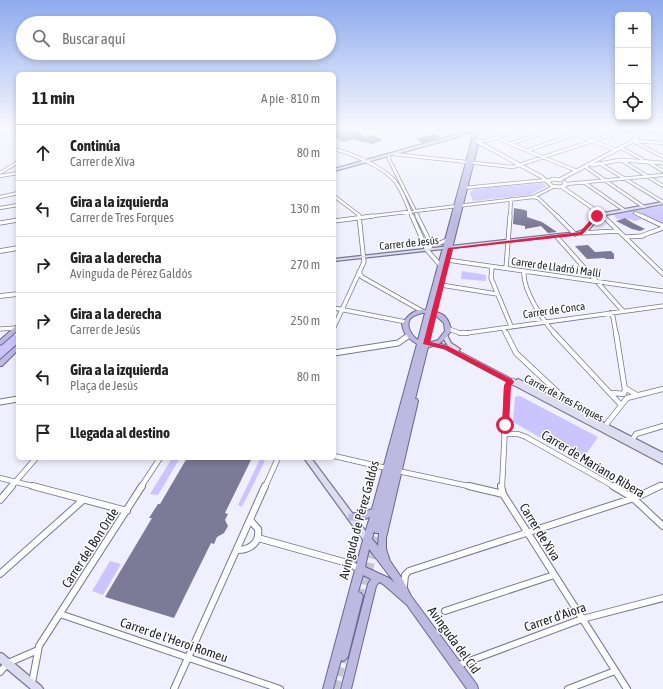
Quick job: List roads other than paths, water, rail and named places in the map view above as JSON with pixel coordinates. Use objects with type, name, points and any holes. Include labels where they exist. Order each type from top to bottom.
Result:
[{"type":"main road","points":[[336,169],[367,161]]},
{"type":"main road","points":[[447,248],[470,162]]},
{"type":"main road","points":[[582,233],[597,216],[601,214],[663,203]]},
{"type":"main road","points":[[447,248],[447,240],[458,206]]},
{"type":"main road","name":"Carrer de Jesús","points":[[336,260],[582,233]]},
{"type":"main road","name":"Avinguda de Pérez Galdós","points":[[328,689],[386,468],[414,377],[430,344],[436,305],[447,260],[447,248]]},
{"type":"main road","name":"Avinguda de Pérez Galdós","points":[[377,530],[414,377],[425,311],[447,248]]},
{"type":"main road","points":[[436,305],[446,317],[449,327],[445,336],[430,344],[419,343],[408,336],[406,322],[412,314],[425,311],[435,313],[444,318],[449,327]]},
{"type":"main road","points":[[0,343],[16,330]]},
{"type":"main road","name":"Carrer de Tres Forques","points":[[445,336],[445,339],[452,347],[605,426],[663,461]]},
{"type":"main road","name":"Carrer de Tres Forques","points":[[430,344],[446,348],[631,442],[663,456]]},
{"type":"main road","points":[[0,364],[16,349]]},
{"type":"main road","name":"Avinguda de Pérez Galdós","points":[[386,563],[382,549],[382,538],[416,393],[414,377]]},
{"type":"main road","points":[[313,462],[367,539]]},
{"type":"main road","points":[[352,517],[364,516],[374,512]]},
{"type":"main road","name":"Avinguda del Cid","points":[[367,539],[386,563],[404,589],[414,607],[473,689]]},
{"type":"main road","name":"Avinguda del Cid","points":[[359,569],[386,581],[414,607]]},
{"type":"main road","points":[[346,689],[372,584],[376,577]]},
{"type":"main road","points":[[345,657],[360,597]]},
{"type":"main road","points":[[0,657],[35,686]]},
{"type":"main road","name":"Avinguda de Pérez Galdós","points":[[332,689],[333,671]]},
{"type":"street","points":[[392,160],[430,242],[430,246],[427,250]]},
{"type":"street","points":[[454,160],[513,167],[533,160]]},
{"type":"street","points":[[511,160],[555,186],[562,187],[601,214],[663,274]]},
{"type":"street","points":[[553,160],[577,171]]},
{"type":"street","points":[[562,187],[565,183],[587,168],[606,160]]},
{"type":"street","points":[[599,162],[618,160]]},
{"type":"street","points":[[620,160],[663,186]]},
{"type":"street","points":[[643,160],[663,171]]},
{"type":"street","points":[[645,160],[663,162]]},
{"type":"street","points":[[367,161],[394,181],[427,250],[440,265]]},
{"type":"street","points":[[463,188],[559,180],[595,161],[599,162],[663,203]]},
{"type":"street","points":[[0,173],[16,163]]},
{"type":"street","points":[[587,168],[644,207]]},
{"type":"street","points":[[0,176],[16,173]]},
{"type":"street","points":[[559,180],[565,183],[584,183],[663,175]]},
{"type":"street","points":[[394,181],[400,180]]},
{"type":"street","points":[[584,183],[624,210]]},
{"type":"street","points":[[336,221],[533,197],[555,186]]},
{"type":"street","points":[[0,197],[16,194]]},
{"type":"street","points":[[533,197],[538,198],[575,234]]},
{"type":"street","points":[[336,198],[359,215],[364,262],[336,324]]},
{"type":"street","points":[[506,268],[512,199]]},
{"type":"street","points":[[0,208],[16,205]]},
{"type":"street","points":[[636,213],[663,227]]},
{"type":"street","points":[[0,223],[16,220]]},
{"type":"street","points":[[626,238],[641,236],[663,227]]},
{"type":"street","points":[[582,233],[618,231]]},
{"type":"street","points":[[556,236],[623,312]]},
{"type":"street","points":[[641,236],[646,237]]},
{"type":"street","name":"Carrer de Jesús","points":[[430,242],[440,243],[447,240]]},
{"type":"street","points":[[0,250],[16,248]]},
{"type":"street","name":"Carrer de Lladró i Mallí","points":[[447,260],[663,291]]},
{"type":"street","points":[[492,267],[491,278],[511,326]]},
{"type":"street","points":[[524,271],[523,279],[544,322],[611,392],[621,405]]},
{"type":"street","points":[[359,272],[362,277],[425,311]]},
{"type":"street","points":[[441,285],[497,294]]},
{"type":"street","points":[[0,296],[16,294]]},
{"type":"street","name":"Carrer de Conca","points":[[449,327],[463,333],[663,306]]},
{"type":"street","points":[[336,308],[406,322]]},
{"type":"street","points":[[610,313],[613,316],[625,392],[622,395],[611,392]]},
{"type":"street","points":[[502,328],[516,353],[534,368],[565,399],[561,404]]},
{"type":"street","points":[[0,329],[16,330]]},
{"type":"street","points":[[336,352],[398,343],[406,339],[408,336]]},
{"type":"street","points":[[511,382],[522,383]]},
{"type":"street","name":"Carrer de Xiva","points":[[511,382],[507,386],[501,485],[503,494],[627,689]]},
{"type":"street","points":[[624,388],[638,395]]},
{"type":"street","points":[[605,426],[627,398],[663,389]]},
{"type":"street","points":[[0,402],[16,399]]},
{"type":"street","points":[[631,442],[636,434],[663,426]]},
{"type":"street","name":"Carrer de Mariano Ribera","points":[[504,434],[518,434],[526,437],[633,498],[663,526]]},
{"type":"street","points":[[336,456],[386,468]]},
{"type":"street","points":[[0,500],[34,460]]},
{"type":"street","name":"Carrer del Bon Orde","points":[[38,650],[159,460]]},
{"type":"street","points":[[174,689],[277,460]]},
{"type":"street","points":[[398,471],[503,494]]},
{"type":"street","points":[[0,478],[127,511]]},
{"type":"street","points":[[404,589],[404,579],[409,571],[528,534],[633,498],[663,485]]},
{"type":"street","points":[[0,574],[83,500]]},
{"type":"street","points":[[237,550],[246,551],[250,549],[258,538],[258,528],[250,520]]},
{"type":"street","points":[[258,538],[351,564],[359,569]]},
{"type":"street","points":[[445,611],[554,574]]},
{"type":"street","name":"Carrer d'Aiora","points":[[456,666],[582,620],[663,598]]},
{"type":"street","name":"Carrer de l'Heroi Romeu","points":[[60,614],[280,689]]},
{"type":"street","points":[[0,672],[8,663],[38,650],[35,686]]},
{"type":"street","points":[[568,689],[615,671]]},
{"type":"tunnel","points":[[362,598],[378,530]]},
{"type":"tunnel","points":[[335,689],[343,656]]}]
